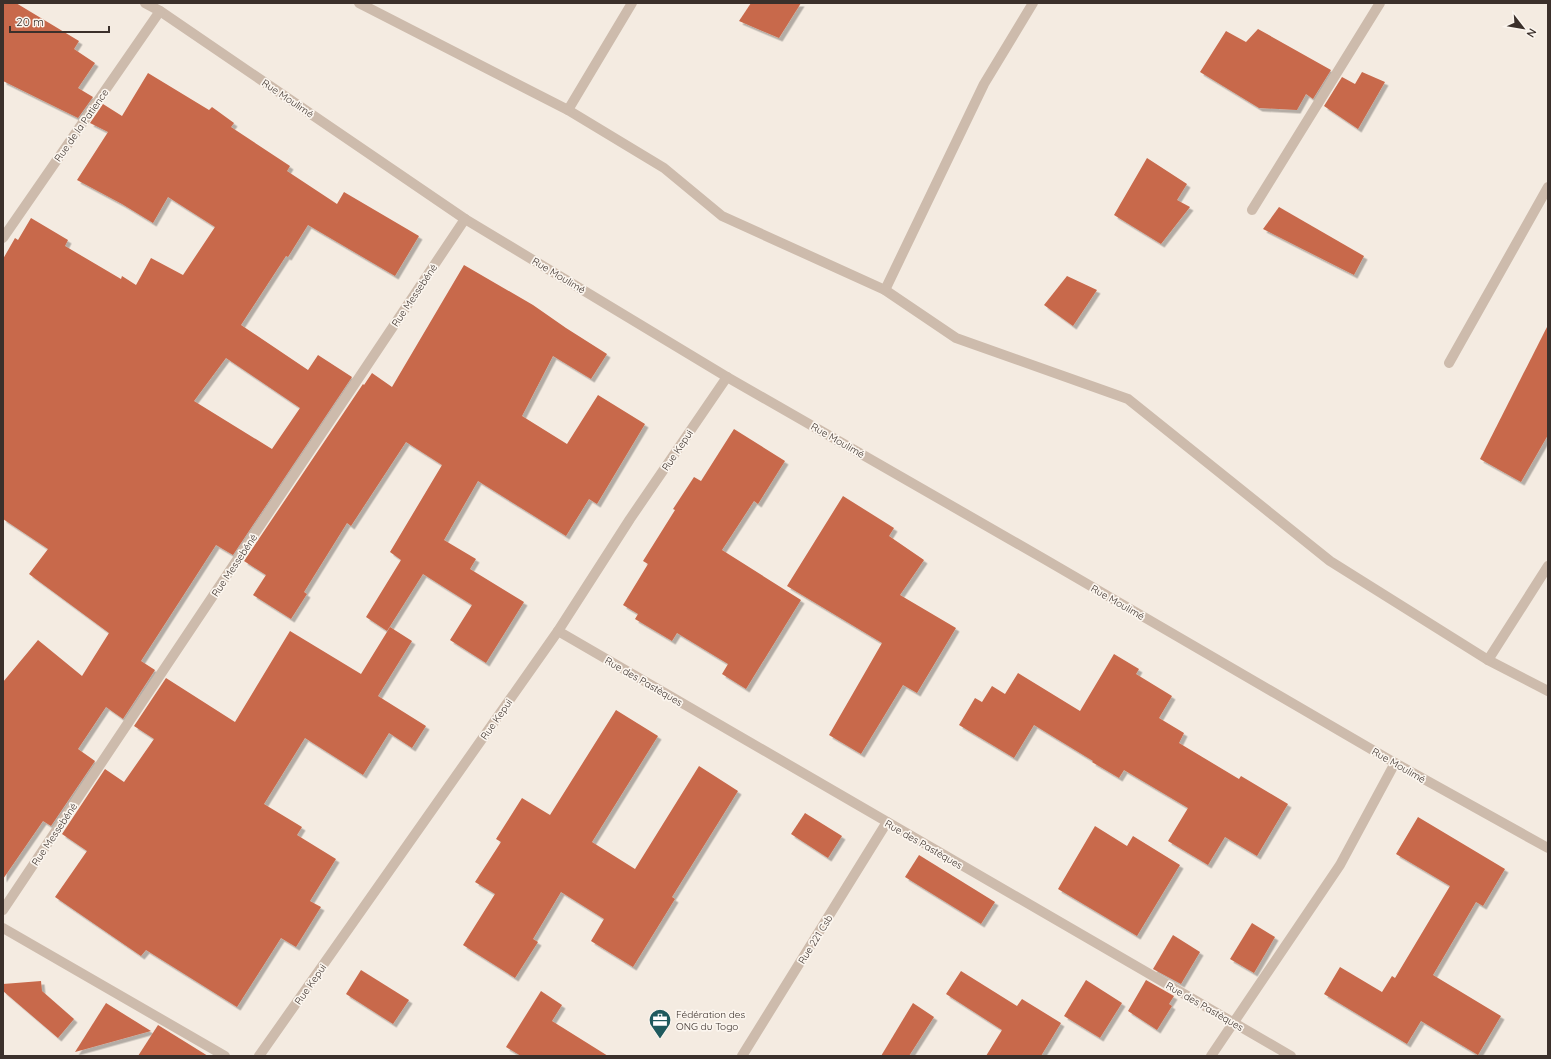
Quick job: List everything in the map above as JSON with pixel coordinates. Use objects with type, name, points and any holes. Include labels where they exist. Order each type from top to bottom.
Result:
[{"type":"street","name":"Rue Moulimé","points":[[145,3],[160,11],[465,219],[727,377],[1395,763],[1548,848]]},
{"type":"street","points":[[358,3],[568,110],[664,168],[722,216],[885,290],[956,338],[1128,399],[1330,561],[1488,660],[1548,691]]},
{"type":"street","points":[[568,110],[632,3]]},
{"type":"street","points":[[885,290],[984,84],[1033,3]]},
{"type":"street","points":[[1252,210],[1380,3]]},
{"type":"street","name":"Rue de la Patience","points":[[3,238],[160,11]]},
{"type":"street","points":[[1449,363],[1548,187]]},
{"type":"street","name":"Rue Messebéné","points":[[3,910],[465,219]]},
{"type":"street","name":"Rue Kepui","points":[[259,1056],[558,631],[630,519],[727,377]]},
{"type":"street","points":[[1488,660],[1548,566]]},
{"type":"street","name":"Rue des Pastèques","points":[[558,631],[1291,1056]]},
{"type":"street","points":[[1211,1056],[1340,865],[1395,763]]},
{"type":"street","name":"Rue 221 Csb","points":[[742,1056],[887,822]]},
{"type":"street","points":[[3,928],[225,1056]]},
{"type":"building","points":[[3,3],[16,3],[79,41],[74,49],[95,63],[78,88],[93,97],[78,118],[3,81]]},
{"type":"building","points":[[751,3],[801,3],[779,38],[739,21]]},
{"type":"building","points":[[1258,29],[1331,70],[1313,99],[1306,94],[1297,110],[1259,108],[1200,72],[1226,31],[1246,42]]},
{"type":"building","points":[[1362,72],[1385,82],[1358,129],[1324,106],[1342,77],[1355,84]]},
{"type":"building","points":[[148,73],[209,110],[212,107],[234,123],[231,127],[290,166],[287,171],[337,204],[344,192],[419,236],[395,276],[308,225],[241,325],[308,370],[318,355],[352,377],[233,555],[216,545],[141,661],[155,670],[123,719],[106,707],[78,749],[95,761],[51,826],[43,821],[3,879],[3,682],[38,640],[82,676],[109,633],[29,574],[48,549],[3,519],[3,259],[15,238],[18,240],[31,218],[68,240],[65,246],[121,279],[122,276],[136,285],[151,258],[183,275],[215,227],[168,197],[153,223],[122,204],[77,180],[108,132],[90,123],[103,104],[122,116]],"holes":[[[226,358],[300,408],[272,449],[194,401]]]},
{"type":"building","points":[[1147,158],[1187,184],[1177,200],[1190,207],[1161,244],[1114,215]]},
{"type":"building","points":[[1279,207],[1364,256],[1354,275],[1263,229]]},
{"type":"building","points":[[464,265],[533,305],[607,354],[591,379],[553,356],[522,416],[567,444],[598,395],[645,424],[597,504],[589,499],[566,536],[478,481],[444,540],[476,559],[470,569],[524,602],[486,663],[450,640],[472,605],[423,574],[387,631],[366,617],[401,560],[390,552],[442,465],[406,442],[351,526],[347,523],[304,592],[307,594],[291,619],[253,595],[266,575],[244,561],[363,384],[364,385],[372,373],[392,387]]},
{"type":"building","points":[[1067,276],[1097,290],[1073,326],[1044,305]]},
{"type":"building","points":[[1548,325],[1548,435],[1521,482],[1480,459]]},
{"type":"building","points":[[734,429],[785,461],[758,504],[754,501],[722,550],[801,600],[746,689],[722,674],[728,664],[677,633],[672,641],[635,619],[638,614],[623,605],[648,564],[643,561],[675,510],[673,509],[694,477],[701,481]]},
{"type":"building","points":[[843,496],[894,528],[889,536],[924,560],[900,595],[956,628],[917,693],[903,685],[861,754],[829,735],[882,643],[787,586]]},
{"type":"building","points":[[390,627],[412,641],[378,696],[426,726],[412,748],[389,733],[363,775],[305,738],[264,804],[302,827],[297,835],[336,859],[310,901],[321,907],[296,947],[281,938],[237,1007],[146,950],[141,956],[55,897],[87,851],[62,834],[105,769],[124,782],[154,739],[134,726],[166,678],[235,722],[290,631],[361,674]]},
{"type":"building","points":[[1114,654],[1139,669],[1136,674],[1172,696],[1159,718],[1184,733],[1179,743],[1239,779],[1241,776],[1288,804],[1257,856],[1225,837],[1208,865],[1168,841],[1188,808],[1124,770],[1119,778],[1034,725],[1014,758],[959,725],[975,698],[982,702],[992,686],[1005,694],[1018,673],[1080,711]]},
{"type":"building","points":[[616,710],[658,736],[592,842],[635,869],[699,766],[738,791],[672,897],[675,899],[633,967],[591,941],[604,919],[561,892],[533,939],[538,942],[515,978],[463,945],[495,894],[475,882],[501,842],[496,839],[522,798],[550,815]]},
{"type":"building","points":[[805,813],[842,836],[828,858],[791,834]]},
{"type":"building","points":[[1418,817],[1505,869],[1483,906],[1476,902],[1433,975],[1501,1016],[1478,1055],[1421,1021],[1407,1044],[1324,994],[1340,967],[1382,992],[1392,976],[1395,978],[1450,886],[1396,854]]},
{"type":"building","points":[[1095,826],[1127,846],[1133,836],[1180,865],[1137,936],[1058,889]]},
{"type":"building","points":[[919,855],[995,902],[981,924],[905,877]]},
{"type":"building","points":[[1252,923],[1275,937],[1254,973],[1230,959]]},
{"type":"building","points":[[1173,935],[1200,952],[1181,984],[1153,969]]},
{"type":"building","points":[[361,970],[409,1000],[393,1024],[346,994]]},
{"type":"building","points":[[961,971],[1017,1006],[1022,999],[1061,1023],[1041,1056],[986,1056],[1002,1030],[946,994]]},
{"type":"building","points":[[1086,980],[1122,1003],[1100,1038],[1064,1016]]},
{"type":"building","points":[[1146,980],[1174,996],[1169,1004],[1172,1006],[1157,1030],[1128,1011]]},
{"type":"building","points":[[41,981],[42,991],[74,1019],[58,1038],[3,991],[3,984]]},
{"type":"building","points":[[541,991],[562,1005],[552,1021],[608,1056],[521,1056],[506,1047]]},
{"type":"building","points":[[106,1003],[151,1031],[75,1052]]},
{"type":"building","points":[[913,1003],[934,1017],[909,1056],[881,1056]]},
{"type":"building","points":[[158,1025],[208,1056],[138,1056]]},
{"type":"place","name":"Fédération des ONG du Togo","points":[[660,1040]]}]
